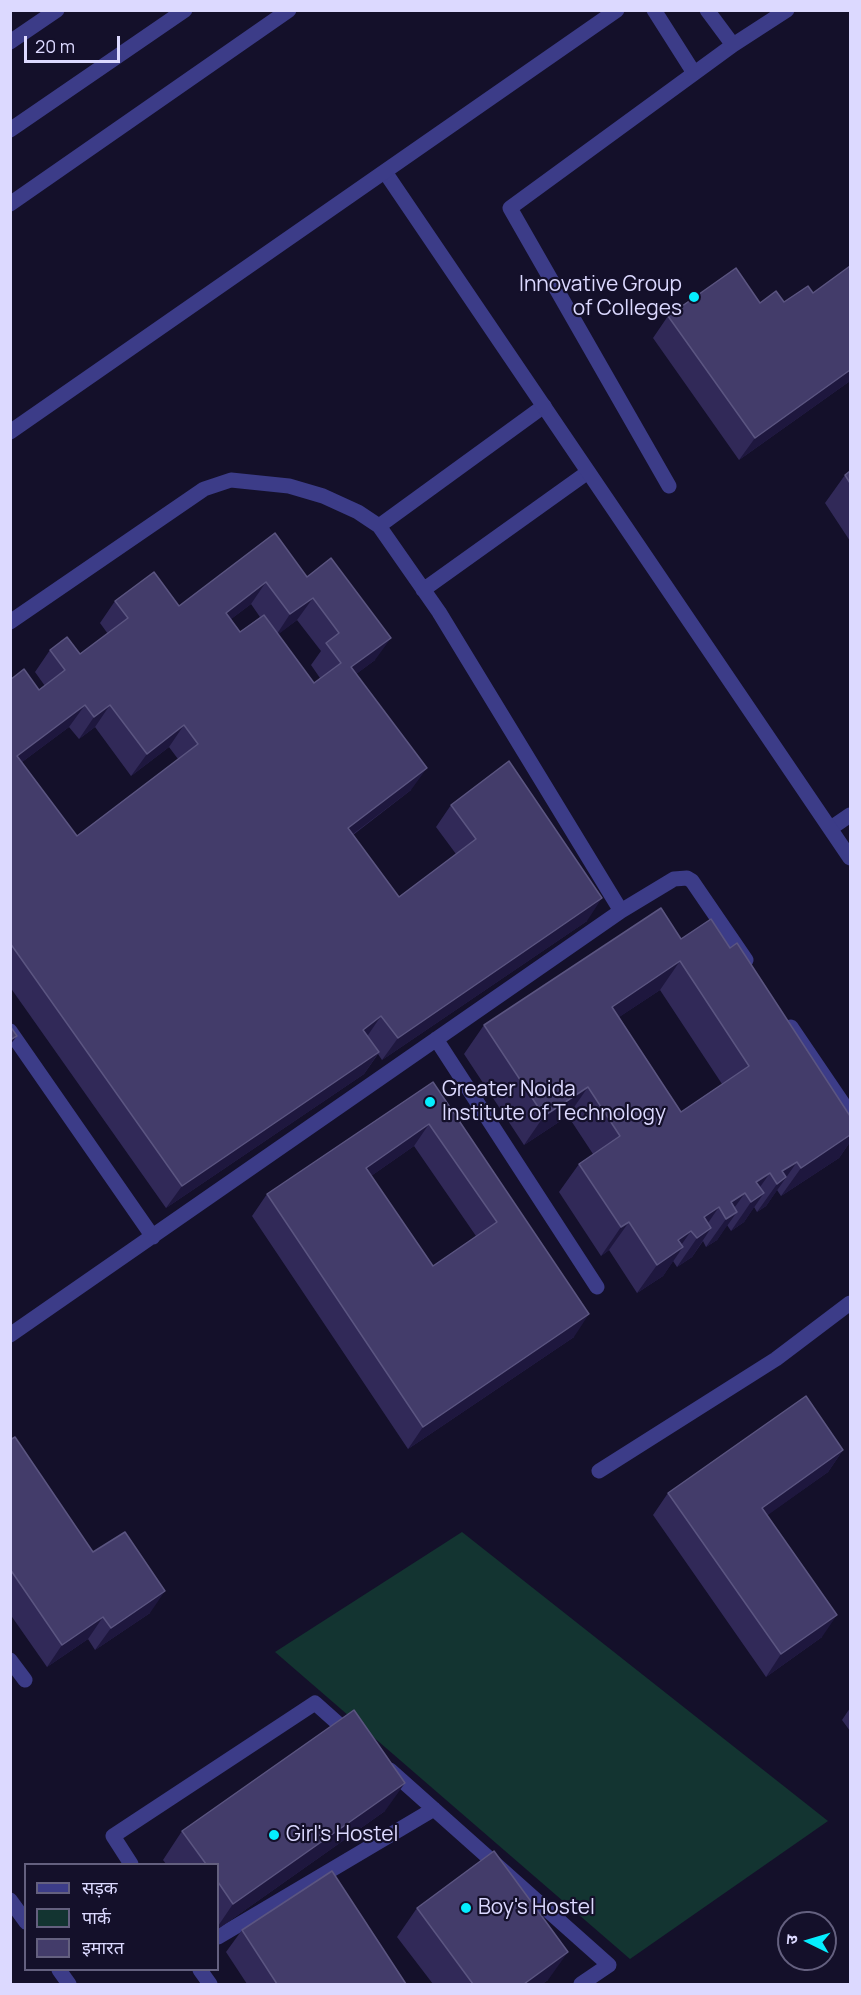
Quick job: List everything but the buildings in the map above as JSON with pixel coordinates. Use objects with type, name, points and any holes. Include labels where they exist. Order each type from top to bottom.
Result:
[{"type":"street","points":[[10,42],[57,10]]},
{"type":"street","points":[[10,130],[185,10]]},
{"type":"street","points":[[10,204],[289,10]]},
{"type":"street","points":[[10,432],[617,10]]},
{"type":"street","points":[[654,10],[694,73]]},
{"type":"street","points":[[707,10],[733,45]]},
{"type":"street","points":[[669,486],[510,208],[733,45],[787,10]]},
{"type":"street","points":[[385,172],[850,858]]},
{"type":"street","points":[[379,526],[544,406]]},
{"type":"street","points":[[423,590],[588,472]]},
{"type":"street","points":[[10,622],[204,489],[231,480],[289,486],[358,512],[379,526],[439,612],[621,911]]},
{"type":"street","points":[[831,828],[850,815]]},
{"type":"street","points":[[10,1335],[621,911],[674,879],[687,878],[692,881],[752,968]]},
{"type":"street","points":[[784,1017],[850,1114]]},
{"type":"street","points":[[10,1031],[153,1237]]},
{"type":"street","points":[[436,1039],[597,1287]]},
{"type":"street","points":[[599,1471],[776,1359],[850,1303]]},
{"type":"street","points":[[10,1660],[25,1680]]},
{"type":"street","points":[[130,1863],[112,1836],[315,1702],[366,1748]]},
{"type":"street","points":[[383,1763],[609,1965],[581,1984]]},
{"type":"street","points":[[219,1936],[327,1879],[434,1809]]},
{"type":"street","points":[[10,1900],[24,1919]]},
{"type":"street","points":[[60,1971],[69,1984]]},
{"type":"street","points":[[201,1971],[210,1984]]},
{"type":"green space","points":[[462,1532],[828,1821],[630,1959],[275,1652]]},
{"type":"place","name":"Innovative Group of Colleges","points":[[694,297]]},
{"type":"place","name":"Greater Noida Institute of Technology","points":[[430,1102]]},
{"type":"place","name":"Girl's Hostel","points":[[274,1835]]},
{"type":"place","name":"Boy's Hostel","points":[[466,1908]]}]
